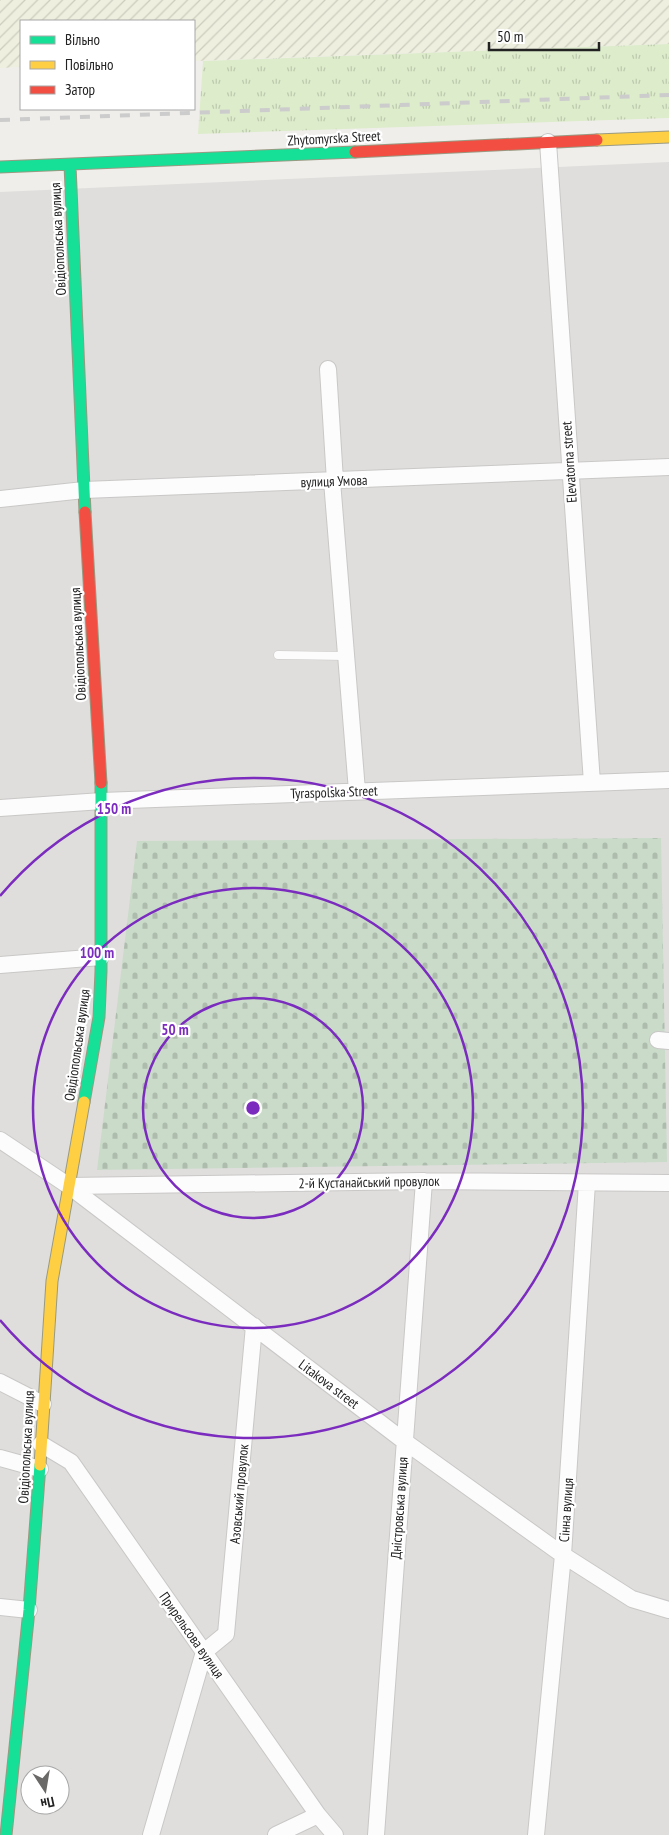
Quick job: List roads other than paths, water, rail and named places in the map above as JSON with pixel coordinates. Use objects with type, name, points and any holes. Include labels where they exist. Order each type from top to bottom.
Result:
[{"type":"street","name":"Zhytomyrska Street","points":[[0,167],[669,137]]},
{"type":"street","name":"Elevatorna street","points":[[548,142],[592,783]]},
{"type":"street","name":"Овідіопольська вулиця","points":[[6,1835],[29,1610],[52,1280],[99,1017],[102,801],[84,490],[70,165]]},
{"type":"street","points":[[328,369],[346,656],[357,791]]},
{"type":"street","name":"вулиця Умова","points":[[0,499],[84,490],[669,467]]},
{"type":"street","name":"Tyraspolska Street","points":[[0,808],[102,801],[669,780]]},
{"type":"street","points":[[0,965],[101,957]]},
{"type":"street","name":"Litakova street","points":[[0,1140],[69,1186],[404,1441],[563,1555],[632,1599],[669,1610]]},
{"type":"street","name":"2-й Кустанайський провулок","points":[[69,1186],[424,1181],[669,1184]]},
{"type":"street","name":"Дністровська вулиця","points":[[376,1835],[424,1181]]},
{"type":"street","name":"Сінна вулиця","points":[[536,1835],[563,1555],[587,1183]]},
{"type":"street","name":"Азовський провулок","points":[[204,1652],[226,1634],[254,1326]]},
{"type":"street","points":[[0,1382],[43,1404]]},
{"type":"street","name":"Прирельсова вулиця","points":[[41,1444],[72,1462],[318,1815],[335,1835]]},
{"type":"street","points":[[0,1458],[40,1469]]},
{"type":"street","points":[[0,1607],[29,1610]]},
{"type":"street","points":[[151,1835],[204,1652]]},
{"type":"street","points":[[276,1835],[318,1815]]},
{"type":"lane","points":[[278,654],[346,656]]},
{"type":"railway","points":[[0,120],[669,95]]}]
